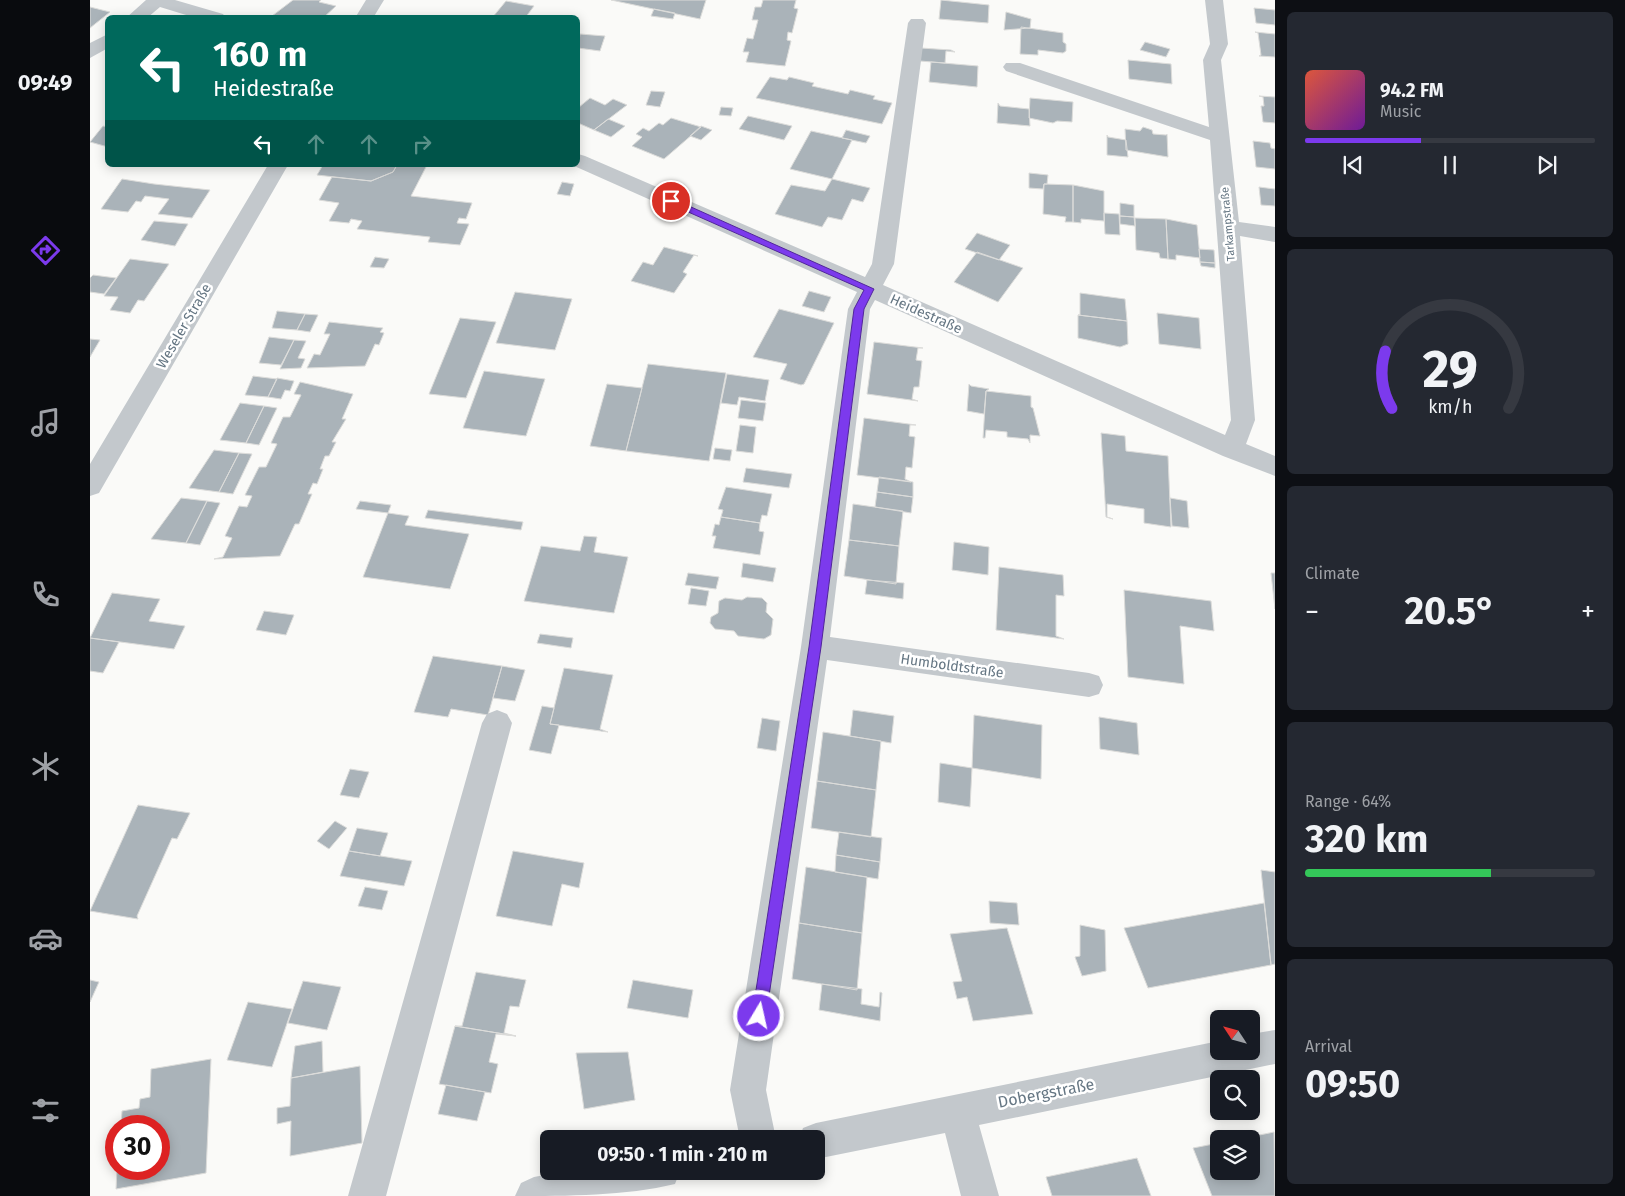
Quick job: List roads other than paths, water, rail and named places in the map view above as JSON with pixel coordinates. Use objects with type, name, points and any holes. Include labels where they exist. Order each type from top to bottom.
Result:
[{"type":"street","points":[[138,15],[156,0],[207,15]]},
{"type":"street","points":[[366,15],[375,0]]},
{"type":"street","name":"Tarkampstraße","points":[[1214,0],[1219,44],[1212,60],[1229,228],[1243,420],[1232,449]]},
{"type":"street","points":[[756,1130],[748,1090],[815,647],[859,309],[883,264],[917,23]]},
{"type":"street","points":[[90,52],[105,41]]},
{"type":"street","points":[[1013,67],[1220,137]]},
{"type":"street","name":"Heidestraße","points":[[580,161],[1275,468]]},
{"type":"street","name":"Weseler Straße","points":[[90,486],[277,167]]},
{"type":"street","points":[[1229,228],[1267,232],[1275,235]]},
{"type":"street","name":"Humboldtstraße","points":[[815,647],[1089,686]]},
{"type":"street","points":[[367,1196],[497,723]]},
{"type":"street","name":"Dobergstraße","points":[[825,1139],[1275,1047]]},
{"type":"street","points":[[957,1111],[980,1196]]},
{"type":"street","points":[[534,1196],[616,1180]]}]
